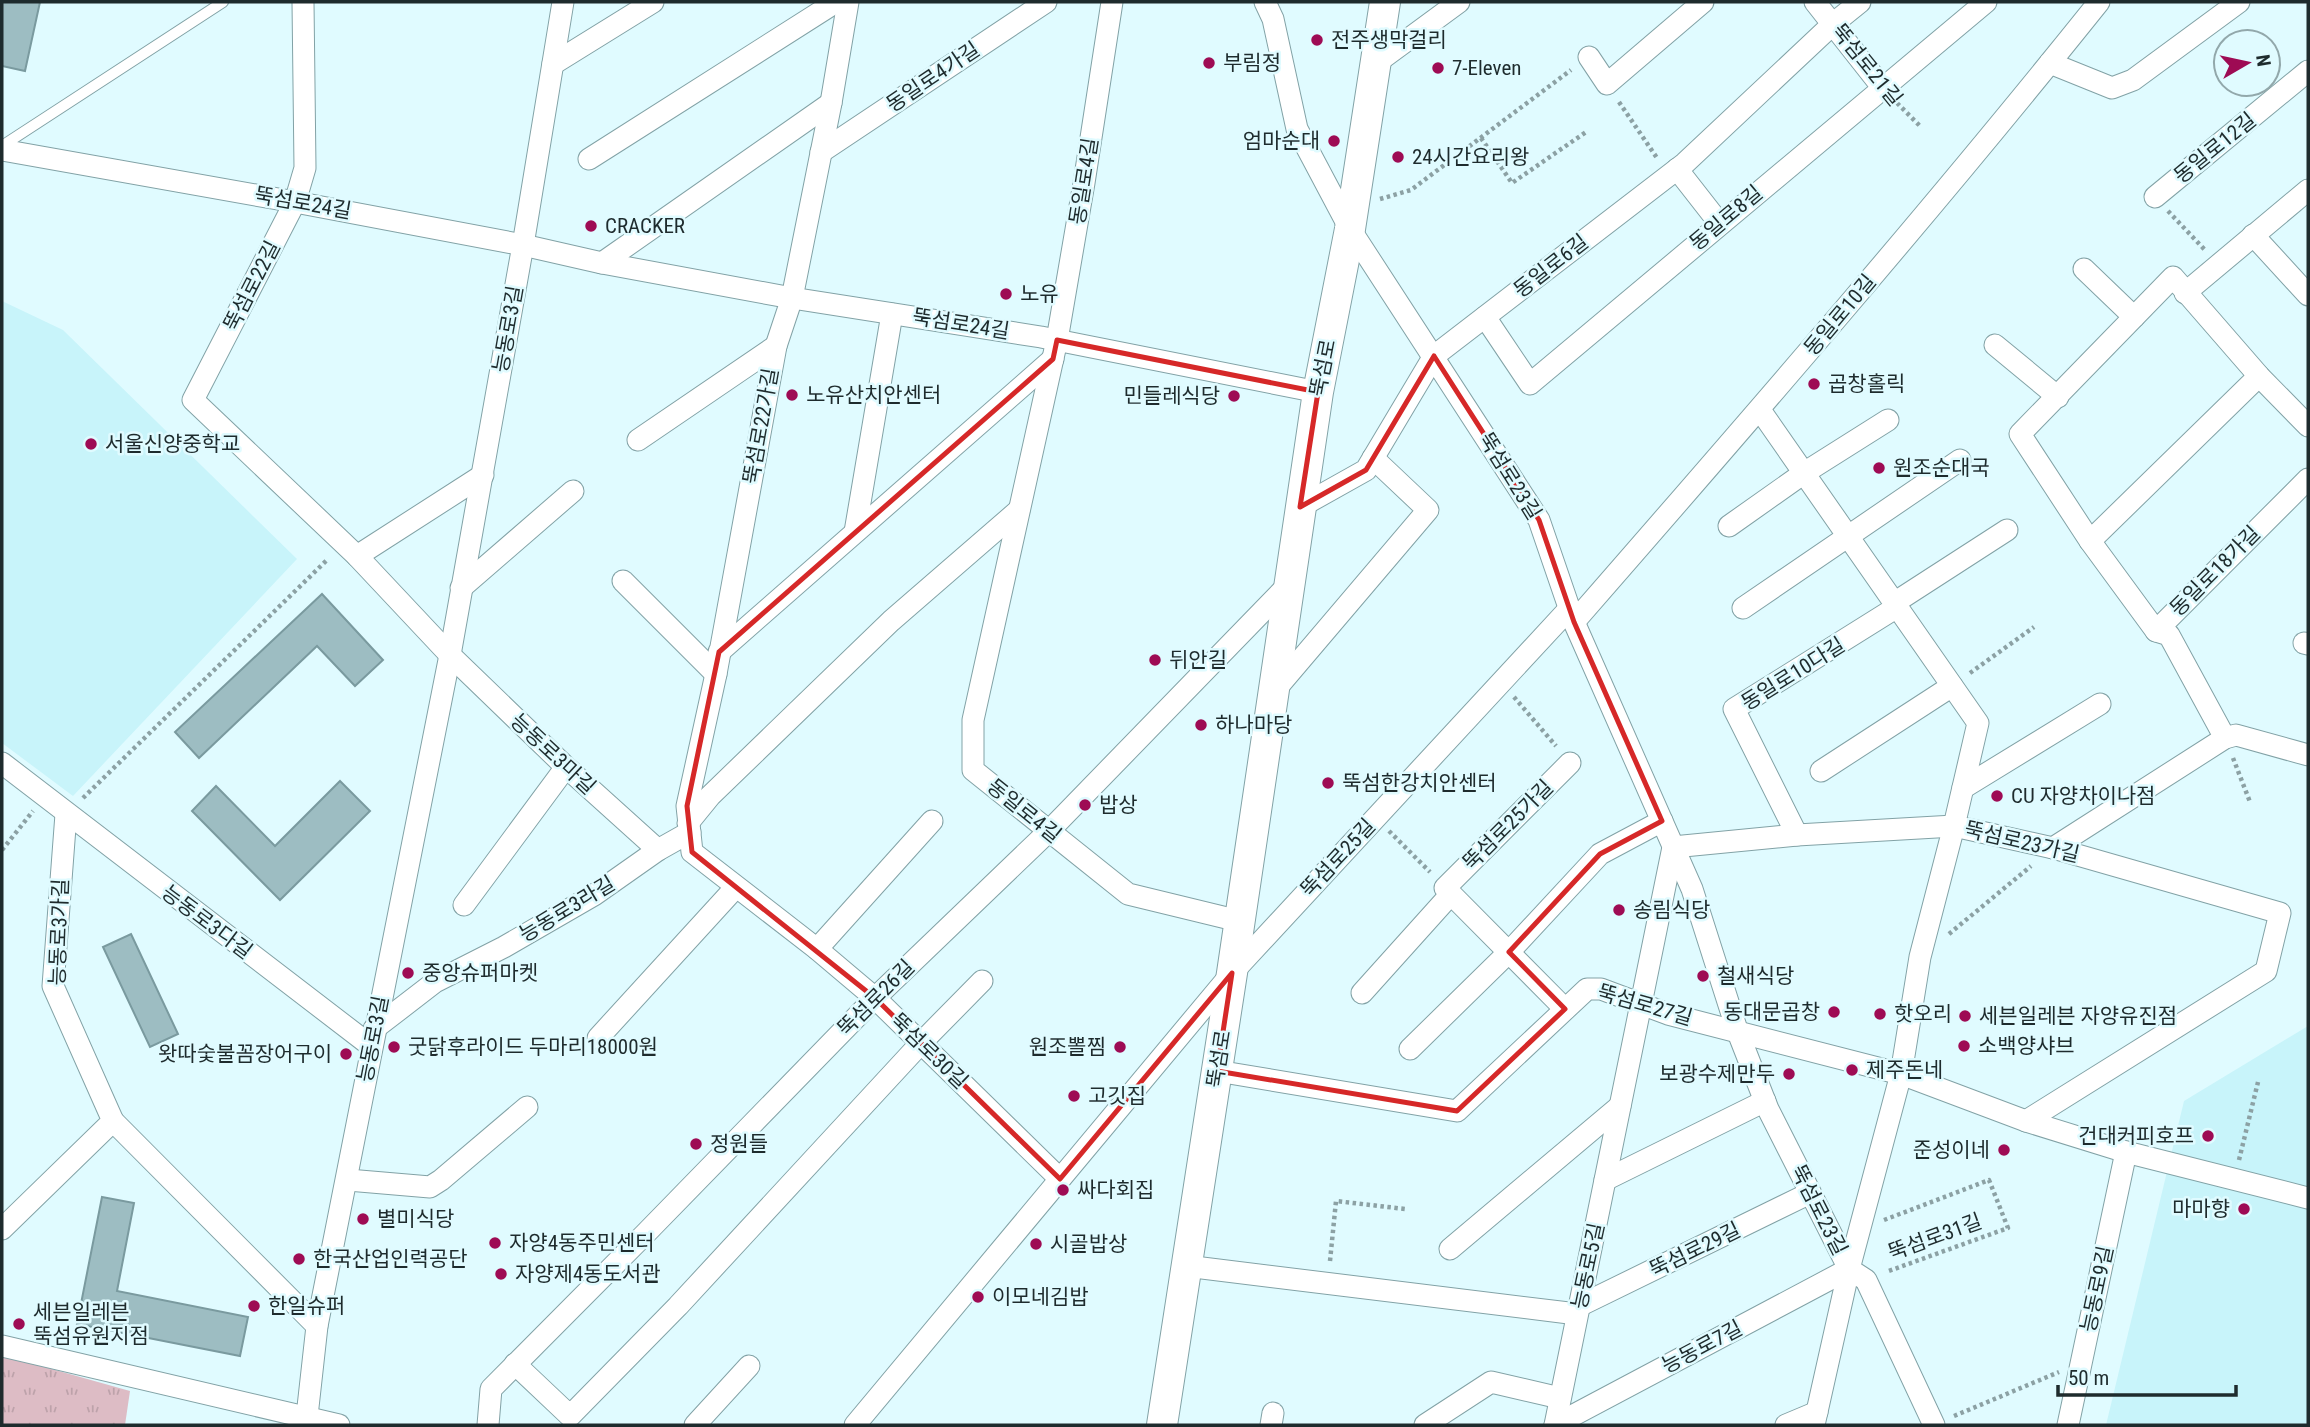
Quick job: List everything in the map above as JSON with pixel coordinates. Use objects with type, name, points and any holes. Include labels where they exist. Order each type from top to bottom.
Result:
[{"type":"main road","name":"뚝섬로","points":[[1161,1425],[1240,921],[1318,392],[1351,218],[1385,2]]},
{"type":"street","name":"뚝섬로22길","points":[[303,2],[305,168],[295,202],[193,400],[357,556]]},
{"type":"street","name":"능동로3길","points":[[306,1422],[317,1326],[450,655],[563,2]]},
{"type":"street","points":[[553,64],[653,2]]},
{"type":"street","points":[[589,159],[836,2]]},
{"type":"street","name":"뚝섬로22가길","points":[[690,835],[687,806],[716,674],[776,346],[792,298],[848,2]]},
{"type":"street","name":"동일로4가길","points":[[821,152],[1046,2]]},
{"type":"street","name":"동일로4길","points":[[1112,2],[1055,350],[973,720],[973,770],[1128,894],[1240,921]]},
{"type":"street","points":[[1265,2],[1273,19],[1297,130],[1351,218]]},
{"type":"street","points":[[1376,63],[1459,2]]},
{"type":"street","points":[[1589,57],[1606,84],[1703,2]]},
{"type":"street","name":"뚝섬로21길","points":[[1815,2],[1882,87]]},
{"type":"street","name":"동일로6길","points":[[1434,356],[1673,172],[1860,2]]},
{"type":"street","name":"동일로8길","points":[[1485,317],[1530,384],[1986,2]]},
{"type":"street","name":"동일로10길","points":[[1572,616],[1760,410],[2099,2]]},
{"type":"street","points":[[2050,63],[2112,88],[2133,80],[2239,2]]},
{"type":"street","name":"동일로12길","points":[[2155,197],[2308,71]]},
{"type":"street","points":[[602,263],[831,103]]},
{"type":"street","name":"뚝섬로24길","points":[[2,148],[523,245],[602,263],[892,314],[1055,350],[1318,392]]},
{"type":"street","points":[[1673,172],[1720,224]]},
{"type":"street","points":[[2185,293],[2308,190]]},
{"type":"street","name":"뚝섬로23길","points":[[1351,218],[1434,356],[1539,520],[1572,616],[1692,889],[1737,1030],[1765,1101],[1810,1193],[1857,1275],[1933,1425]]},
{"type":"street","points":[[2253,235],[2308,295]]},
{"type":"street","points":[[2084,269],[2134,317]]},
{"type":"street","points":[[2156,631],[2090,541],[2020,434],[2173,277],[2259,376],[2308,426]]},
{"type":"street","points":[[855,532],[892,314]]},
{"type":"street","points":[[1995,345],[2057,397]]},
{"type":"street","points":[[638,440],[776,346]]},
{"type":"street","points":[[719,652],[1055,350]]},
{"type":"street","points":[[1300,507],[1366,470],[1434,356]]},
{"type":"street","points":[[2090,541],[2259,376]]},
{"type":"street","points":[[1760,410],[1978,723],[1920,957],[1901,1074],[1861,1229],[1857,1275],[1815,1419],[1786,1425]]},
{"type":"street","points":[[1729,526],[1804,473],[1888,420]]},
{"type":"street","points":[[1273,693],[1429,510],[1373,458]]},
{"type":"street","points":[[1743,608],[1960,460]]},
{"type":"street","points":[[450,655],[357,556],[482,475]]},
{"type":"street","name":"동일로18가길","points":[[2225,738],[2169,635],[2156,631],[2308,479]]},
{"type":"street","points":[[461,588],[573,491]]},
{"type":"street","points":[[690,835],[710,796],[891,621],[1019,510]]},
{"type":"street","name":"동일로10다길","points":[[1797,835],[1734,709],[2007,530]]},
{"type":"street","points":[[623,582],[716,674]]},
{"type":"street","name":"뚝섬로26길","points":[[488,1425],[491,1389],[875,998],[1049,831],[1289,584]]},
{"type":"street","name":"뚝섬로25길","points":[[1232,973],[1501,682],[1572,616]]},
{"type":"street","name":"능동로3마길","points":[[450,655],[566,767],[658,850]]},
{"type":"street","points":[[1821,771],[1952,686]]},
{"type":"street","points":[[1963,788],[2100,704]]},
{"type":"street","points":[[2053,848],[2225,738],[2236,735],[2308,755]]},
{"type":"street","name":"능동로3다길","points":[[2,763],[66,814],[372,1038]]},
{"type":"street","name":"뚝섬로25가길","points":[[1362,993],[1448,891],[1570,763]]},
{"type":"street","points":[[464,905],[566,767]]},
{"type":"street","name":"능동로3가길","points":[[66,814],[53,986],[113,1121],[317,1326]]},
{"type":"street","points":[[817,948],[932,821]]},
{"type":"street","points":[[1410,1049],[1509,952],[1600,854],[1662,821]]},
{"type":"street","name":"뚝섬로23가길","points":[[1673,847],[1797,835],[1954,826],[2053,848],[2280,913],[2266,971],[2026,1121]]},
{"type":"street","name":"능동로3라길","points":[[372,1038],[435,982],[594,895],[658,850],[690,835]]},
{"type":"street","name":"뚝섬로30길","points":[[690,835],[736,887],[817,948],[875,998],[1060,1179]]},
{"type":"street","name":"능동로5길","points":[[1555,1425],[1673,847]]},
{"type":"street","points":[[598,1038],[736,887]]},
{"type":"street","name":"뚝섬로25가길","points":[[1448,891],[1565,1009]]},
{"type":"street","points":[[855,1425],[1232,973]]},
{"type":"street","points":[[515,1364],[570,1416],[678,1306],[921,1043],[982,981]]},
{"type":"street","name":"뚝섬로27길","points":[[1217,1071],[1457,1111],[1587,989],[1601,989],[1668,1014],[1901,1074],[2026,1121],[2126,1152],[2308,1198]]},
{"type":"street","points":[[1605,1180],[1765,1101]]},
{"type":"street","points":[[1450,1249],[1620,1106]]},
{"type":"street","points":[[348,1180],[430,1187],[527,1107]]},
{"type":"street","points":[[2,1229],[113,1121]]},
{"type":"street","name":"능동로9길","points":[[2068,1425],[2126,1152]]},
{"type":"street","name":"뚝섬로29길","points":[[1578,1310],[1810,1193]]},
{"type":"street","points":[[1186,1266],[1578,1310]]},
{"type":"street","name":"능동로7길","points":[[1555,1425],[1857,1275]]},
{"type":"street","points":[[2,1346],[306,1422],[339,1425]]},
{"type":"street","points":[[695,1425],[749,1366]]},
{"type":"street","points":[[1425,1425],[1491,1382],[1560,1398]]},
{"type":"lane","points":[[2,148],[223,2]]},
{"type":"path","points":[[1351,218],[1411,190],[1589,57]]},
{"type":"path","points":[[1606,84],[1673,172]]},
{"type":"path","name":"뚝섬로21길","points":[[1882,87],[1920,126]]},
{"type":"path","points":[[1481,138],[1512,183],[1586,132]]},
{"type":"path","points":[[2155,197],[2217,264]]},
{"type":"path","points":[[66,814],[328,559]]},
{"type":"path","points":[[1952,686],[2034,627]]},
{"type":"path","points":[[1501,682],[1570,763]]},
{"type":"path","points":[[2225,738],[2250,802]]},
{"type":"path","points":[[2,850],[44,797]]},
{"type":"path","name":"뚝섬로25가길","points":[[1376,817],[1448,891]]},
{"type":"path","points":[[1920,957],[2053,848]]},
{"type":"path","points":[[2235,1179],[2258,1082]]},
{"type":"path","name":"뚝섬로31길","points":[[1857,1275],[2008,1228],[1989,1180],[1861,1229]]},
{"type":"path","points":[[1328,1283],[1336,1201],[1405,1209]]},
{"type":"path","points":[[1933,1425],[2082,1362]]},
{"type":"highlighted area","points":[[1057,340],[1318,392],[1300,507],[1366,470],[1434,356],[1539,520],[1574,622],[1662,821],[1600,854],[1509,952],[1565,1009],[1457,1111],[1217,1071],[1232,973],[1060,1179],[875,998],[692,852],[687,806],[719,652],[1053,359]]},
{"type":"shaded area","name":"서울신양중학교","points":[[2,301],[63,330],[297,559],[73,796],[2,743]]},
{"type":"shaded area","points":[[2308,1026],[2308,1425],[2106,1425],[2184,1101]]},
{"type":"green space","points":[[2,1355],[130,1391],[125,1425],[2,1425]]},
{"type":"building","points":[[2,2],[40,2],[25,71],[2,66]]},
{"type":"building","points":[[322,594],[383,660],[355,686],[317,646],[199,758],[175,732]]},
{"type":"building","points":[[340,781],[370,811],[280,900],[192,811],[216,786],[275,846]]},
{"type":"building","points":[[131,934],[178,1034],[150,1047],[103,947]]},
{"type":"building","points":[[102,1197],[134,1203],[117,1291],[248,1317],[240,1356],[77,1324]]},
{"type":"place","name":"전주생막걸리","points":[[1317,40]]},
{"type":"place","name":"부림정","points":[[1209,63]]},
{"type":"place","name":"7-Eleven","points":[[1438,68]]},
{"type":"place","name":"엄마순대","points":[[1334,141]]},
{"type":"place","name":"24시간요리왕","points":[[1398,157]]},
{"type":"place","name":"CRACKER","points":[[591,226]]},
{"type":"place","name":"노유","points":[[1006,294]]},
{"type":"place","name":"곱창홀릭","points":[[1814,384]]},
{"type":"place","name":"노유산치안센터","points":[[792,395]]},
{"type":"place","name":"민들레식당","points":[[1234,396]]},
{"type":"place","name":"서울신양중학교","points":[[91,444]]},
{"type":"place","name":"원조순대국","points":[[1879,468]]},
{"type":"place","name":"뒤안길","points":[[1155,660]]},
{"type":"place","name":"하나마당","points":[[1201,725]]},
{"type":"place","name":"뚝섬한강치안센터","points":[[1328,783]]},
{"type":"place","name":"CU 자양차이나점","points":[[1997,796]]},
{"type":"place","name":"밥상","points":[[1085,805]]},
{"type":"place","name":"송림식당","points":[[1619,910]]},
{"type":"place","name":"중앙슈퍼마켓","points":[[408,973]]},
{"type":"place","name":"철새식당","points":[[1703,976]]},
{"type":"place","name":"동대문곱창","points":[[1834,1012]]},
{"type":"place","name":"핫오리","points":[[1880,1014]]},
{"type":"place","name":"세븐일레븐 자양유진점","points":[[1965,1016]]},
{"type":"place","name":"소백양샤브","points":[[1964,1046]]},
{"type":"place","name":"굿닭후라이드 두마리18000원","points":[[394,1047]]},
{"type":"place","name":"원조뽈찜","points":[[1120,1047]]},
{"type":"place","name":"왓따숯불꼼장어구이","points":[[346,1054]]},
{"type":"place","name":"제주돈네","points":[[1852,1070]]},
{"type":"place","name":"보광수제만두","points":[[1789,1074]]},
{"type":"place","name":"고깃집","points":[[1074,1096]]},
{"type":"place","name":"건대커피호프","points":[[2208,1136]]},
{"type":"place","name":"정원들","points":[[696,1144]]},
{"type":"place","name":"준성이네","points":[[2004,1150]]},
{"type":"place","name":"싸다회집","points":[[1063,1190]]},
{"type":"place","name":"마마향","points":[[2244,1209]]},
{"type":"place","name":"별미식당","points":[[363,1219]]},
{"type":"place","name":"자양4동주민센터","points":[[495,1243]]},
{"type":"place","name":"시골밥상","points":[[1036,1244]]},
{"type":"place","name":"한국산업인력공단","points":[[299,1259]]},
{"type":"place","name":"자양제4동도서관","points":[[501,1274]]},
{"type":"place","name":"이모네김밥","points":[[978,1297]]},
{"type":"place","name":"한일슈퍼","points":[[254,1306]]},
{"type":"place","name":"세븐일레븐 뚝섬유원지점","points":[[19,1324]]}]
